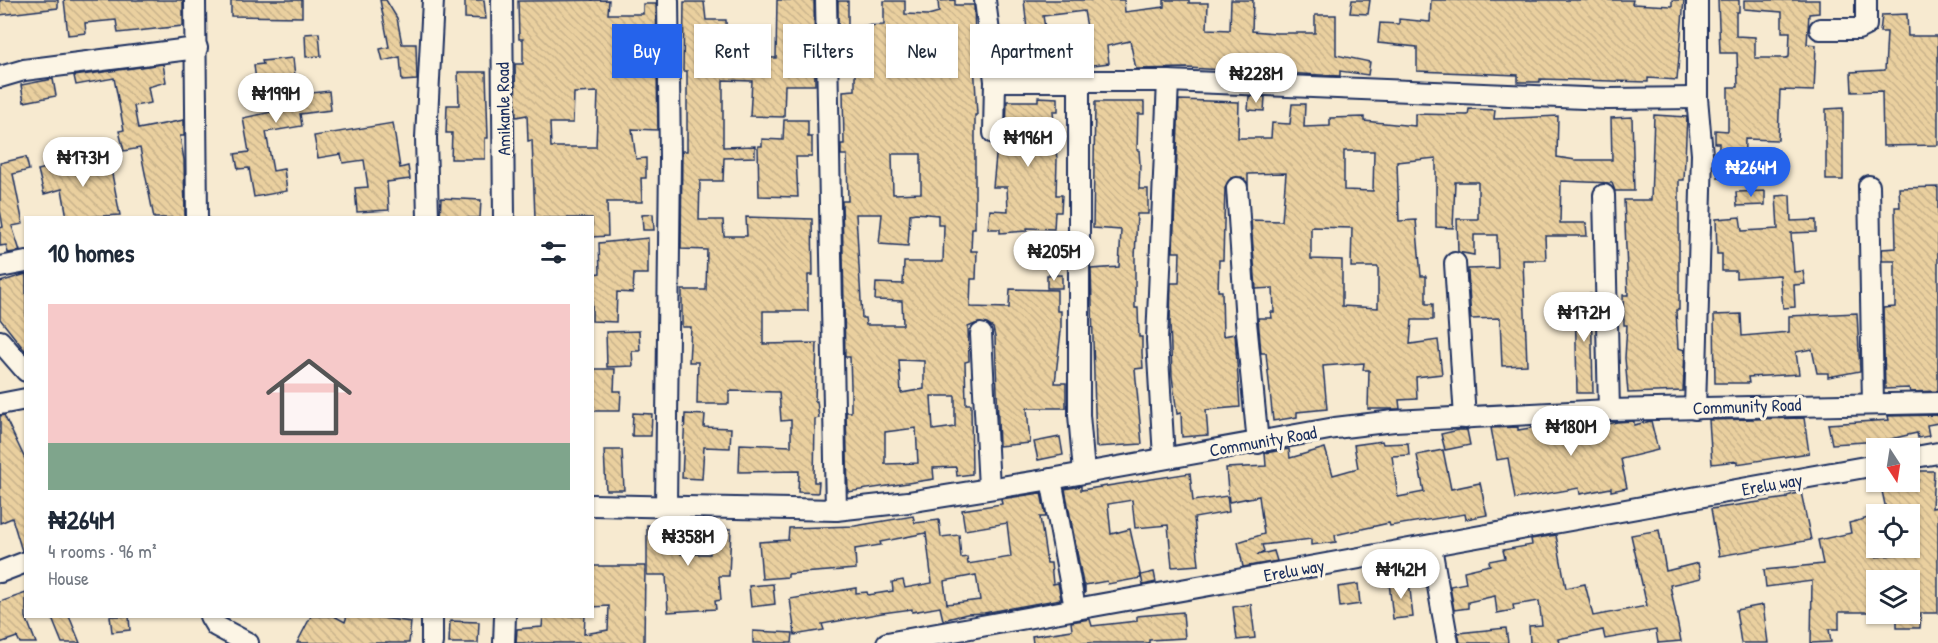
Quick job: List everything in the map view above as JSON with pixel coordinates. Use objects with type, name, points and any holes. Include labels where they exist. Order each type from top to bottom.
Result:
[{"type":"street","points":[[195,0],[197,216]]},
{"type":"street","points":[[428,216],[426,138],[433,0]]},
{"type":"street","name":"Amikanle Road","points":[[502,0],[504,216]]},
{"type":"street","points":[[666,506],[670,159],[668,0]]},
{"type":"street","points":[[826,0],[836,510]]},
{"type":"street","points":[[985,0],[995,81],[994,134]]},
{"type":"street","points":[[1695,409],[1702,154],[1697,98],[1696,0]]},
{"type":"street","points":[[1820,28],[1858,29],[1866,25],[1866,0]]},
{"type":"street","points":[[0,77],[24,70],[197,48]]},
{"type":"street","points":[[995,81],[1168,81],[1608,99],[1697,98]]},
{"type":"street","points":[[1164,458],[1156,340],[1168,81]]},
{"type":"street","points":[[1079,82],[1079,415],[1084,472]]},
{"type":"street","points":[[1869,186],[1873,404]]},
{"type":"street","points":[[1237,188],[1246,322],[1258,443]]},
{"type":"street","points":[[1604,195],[1609,410]]},
{"type":"street","points":[[0,267],[24,262]]},
{"type":"street","points":[[1455,263],[1465,418]]},
{"type":"street","points":[[981,334],[989,488]]},
{"type":"street","points":[[0,341],[24,369]]},
{"type":"street","points":[[0,404],[24,399]]},
{"type":"street","name":"Community Road","points":[[594,505],[836,510],[908,502],[1335,428],[1394,421],[1787,404],[1938,403]]},
{"type":"street","points":[[1920,456],[1938,453]]},
{"type":"street","name":"Erelu way","points":[[887,643],[1431,547],[1866,467]]},
{"type":"street","points":[[1051,479],[1075,608]]},
{"type":"street","points":[[1431,547],[1448,643]]},
{"type":"street","points":[[0,572],[24,563]]},
{"type":"street","points":[[432,618],[432,643]]},
{"type":"street","points":[[504,643],[505,618]]},
{"type":"street","points":[[212,628],[248,643]]},
{"type":"building","points":[[0,0],[58,0],[58,8],[0,15]]},
{"type":"building","points":[[64,0],[183,0],[183,26],[118,33],[116,20],[85,23],[86,33],[68,35]]},
{"type":"building","points":[[231,0],[302,0],[302,17],[231,16]]},
{"type":"building","points":[[380,0],[386,0],[397,18],[402,44],[416,44],[417,80],[402,81],[400,57],[383,61],[380,49],[389,47]]},
{"type":"building","points":[[465,0],[484,0],[486,19],[465,18]]},
{"type":"building","points":[[609,0],[608,14],[643,14],[643,4],[656,4],[656,24],[612,24],[612,78],[657,78],[658,130],[632,129],[636,159],[646,158],[646,178],[641,178],[642,202],[607,202],[608,236],[594,237],[594,216],[535,216],[532,140],[528,141],[527,115],[516,117],[515,64],[523,64],[523,39],[519,39],[518,1]],"holes":[[[598,92],[596,147],[551,147],[550,123],[573,123],[574,93]]]},
{"type":"building","points":[[777,0],[814,0],[814,24],[783,24],[783,78],[815,78],[815,85],[785,85],[784,117],[750,116],[752,81],[723,80],[723,147],[755,146],[755,157],[724,158],[723,181],[700,181],[699,220],[723,220],[724,236],[747,236],[746,217],[812,219],[813,275],[808,275],[808,311],[763,311],[763,344],[817,343],[815,401],[817,401],[819,418],[815,419],[814,482],[819,482],[818,493],[798,492],[799,471],[739,472],[740,444],[791,446],[791,420],[781,421],[779,392],[729,391],[729,404],[697,404],[698,362],[689,362],[691,327],[682,327],[682,290],[706,290],[707,250],[681,249],[682,151],[687,151],[687,71],[683,71],[684,2],[704,2],[706,20],[726,20],[726,24],[694,24],[694,78],[771,78],[771,58],[776,58]]},
{"type":"building","points":[[955,0],[955,5],[974,5],[975,24],[970,24],[970,78],[975,78],[977,115],[975,115],[975,228],[972,228],[971,251],[977,251],[976,279],[971,279],[970,307],[1009,308],[1010,289],[1057,290],[1057,311],[1061,311],[1061,331],[1055,383],[1066,383],[1066,408],[1027,408],[1030,443],[999,446],[995,337],[993,328],[987,324],[975,324],[968,327],[969,361],[965,362],[966,404],[971,404],[972,474],[957,476],[956,467],[933,468],[934,479],[848,492],[846,412],[851,412],[851,386],[850,357],[845,357],[842,201],[848,201],[847,155],[841,155],[841,144],[844,144],[843,91],[855,90],[855,78],[874,78],[874,25],[884,25],[884,1],[905,1],[905,14],[928,15],[939,12],[938,1]],"holes":[[[892,154],[921,154],[921,193],[893,194]],[[856,214],[882,214],[879,244],[908,246],[910,214],[938,215],[938,225],[944,225],[943,262],[904,262],[903,284],[876,283],[875,300],[902,301],[903,325],[866,325],[865,318],[862,318]],[[899,360],[924,361],[924,389],[901,393]],[[931,396],[955,396],[955,427],[933,430]],[[916,428],[918,463],[885,464],[885,432]]]},
{"type":"building","points":[[1024,0],[1124,0],[1125,12],[1164,7],[1164,0],[1189,0],[1189,3],[1208,3],[1207,29],[1230,30],[1231,0],[1253,0],[1252,31],[1315,33],[1315,15],[1336,15],[1336,55],[1370,62],[1368,75],[1340,71],[1340,76],[1187,68],[1136,69],[1130,41],[1107,46],[1109,63],[1094,65],[1094,24],[1086,24],[1084,11],[1043,16],[1044,24],[1026,24]]},
{"type":"building","points":[[1352,0],[1370,0],[1368,14],[1350,13]]},
{"type":"building","points":[[1431,0],[1633,0],[1632,4],[1672,6],[1672,0],[1684,0],[1677,80],[1648,78],[1648,82],[1540,79],[1540,82],[1518,82],[1518,75],[1417,71],[1417,47],[1378,43],[1380,23],[1399,24],[1399,19],[1430,22]]},
{"type":"building","points":[[1718,0],[1739,0],[1739,12],[1736,12],[1736,36],[1755,37],[1755,58],[1786,58],[1789,57],[1790,32],[1782,32],[1782,12],[1744,9],[1744,0],[1819,0],[1819,13],[1809,14],[1807,44],[1816,45],[1814,91],[1780,90],[1778,140],[1745,139],[1744,178],[1718,178],[1719,143],[1715,143],[1715,130],[1728,131],[1728,87],[1738,87],[1737,53],[1720,53]]},
{"type":"building","points":[[838,1],[848,1],[848,24],[838,24]]},
{"type":"building","points":[[1907,14],[1908,36],[1938,36],[1938,145],[1883,146],[1882,91],[1852,92],[1851,72],[1885,70],[1887,32],[1880,32],[1882,15]]},
{"type":"building","points":[[319,33],[321,56],[306,57],[305,34]]},
{"type":"building","points":[[293,58],[296,85],[302,84],[303,94],[329,91],[331,110],[300,114],[302,126],[266,132],[273,171],[284,169],[287,191],[254,197],[249,168],[238,169],[235,154],[249,152],[243,118],[281,110],[277,86],[265,87],[264,80],[256,81],[254,65],[263,64],[262,61]]},
{"type":"building","points":[[163,64],[166,82],[148,87],[151,103],[134,106],[138,129],[184,120],[184,136],[180,136],[184,160],[185,216],[154,216],[140,148],[124,151],[119,131],[124,130],[114,78],[76,85],[74,76]]},
{"type":"building","points":[[458,72],[486,72],[488,138],[485,138],[485,159],[451,159],[452,133],[446,133],[447,105],[459,105]]},
{"type":"building","points":[[53,79],[56,96],[24,102],[21,85]]},
{"type":"building","points":[[1249,96],[1265,97],[1264,111],[1248,110]]},
{"type":"building","points":[[1038,97],[1058,98],[1058,111],[1053,111],[1057,160],[1056,195],[1062,195],[1061,212],[1055,212],[1054,229],[1027,228],[1027,231],[1000,233],[1000,229],[988,229],[990,210],[1008,211],[1007,187],[993,187],[997,146],[1003,146],[1006,134],[1007,101],[1038,101]]},
{"type":"building","points":[[1179,100],[1239,102],[1238,138],[1271,138],[1272,123],[1290,124],[1292,104],[1305,104],[1304,127],[1330,126],[1330,118],[1364,117],[1364,121],[1415,126],[1415,114],[1468,115],[1469,109],[1495,110],[1494,119],[1558,116],[1557,157],[1576,160],[1612,160],[1611,118],[1632,117],[1634,191],[1615,191],[1612,183],[1561,181],[1560,223],[1586,223],[1587,236],[1545,236],[1546,260],[1523,260],[1527,365],[1502,366],[1500,318],[1471,319],[1468,269],[1498,268],[1497,235],[1474,235],[1474,255],[1458,252],[1457,219],[1478,219],[1478,182],[1455,182],[1453,228],[1436,227],[1436,158],[1397,162],[1399,221],[1416,220],[1421,276],[1426,276],[1426,304],[1433,304],[1433,320],[1412,320],[1410,344],[1438,340],[1442,374],[1416,377],[1417,399],[1399,400],[1400,409],[1368,409],[1369,370],[1363,370],[1364,363],[1323,366],[1327,409],[1297,412],[1297,417],[1273,421],[1266,353],[1261,353],[1258,318],[1272,318],[1273,288],[1256,289],[1251,220],[1282,221],[1286,173],[1248,174],[1248,184],[1242,177],[1231,178],[1225,188],[1223,260],[1219,260],[1218,291],[1222,291],[1223,336],[1235,334],[1240,407],[1206,410],[1208,435],[1182,437],[1181,413],[1177,414],[1172,376],[1171,283],[1179,283],[1180,252],[1173,252]],"holes":[[[1344,151],[1374,151],[1373,191],[1344,190]],[[1311,227],[1352,228],[1351,267],[1378,267],[1378,308],[1342,306],[1342,260],[1311,259]]]},
{"type":"building","points":[[1095,102],[1144,102],[1144,114],[1138,114],[1137,150],[1139,150],[1140,164],[1139,189],[1148,189],[1148,214],[1137,214],[1135,258],[1135,308],[1138,308],[1139,337],[1142,337],[1143,368],[1135,369],[1142,444],[1096,447],[1091,269],[1119,267],[1121,230],[1093,228]]},
{"type":"building","points":[[1843,108],[1843,180],[1826,180],[1826,109]]},
{"type":"building","points":[[1654,115],[1687,117],[1684,180],[1679,180],[1679,310],[1676,310],[1678,348],[1685,350],[1683,391],[1628,393],[1625,358],[1627,325],[1624,325],[1623,295],[1628,295],[1624,200],[1651,200]]},
{"type":"building","points":[[784,120],[808,120],[808,137],[812,137],[812,157],[796,157],[798,197],[759,196],[758,146],[762,146],[762,139],[783,140]]},
{"type":"building","points":[[393,123],[400,168],[408,166],[410,179],[387,182],[389,210],[357,212],[355,188],[368,187],[364,160],[343,163],[341,154],[318,158],[314,136]]},
{"type":"building","points":[[26,157],[29,170],[13,174],[23,224],[12,226],[20,251],[8,253],[6,245],[0,246],[0,228],[3,227],[0,210],[0,163]]},
{"type":"building","points":[[109,159],[120,215],[67,216],[62,189],[44,194],[38,170],[70,162],[71,165]]},
{"type":"building","points":[[1938,187],[1938,391],[1910,392],[1909,388],[1885,389],[1883,308],[1895,307],[1895,261],[1882,261],[1882,249],[1896,248],[1895,207],[1900,207],[1899,188]]},
{"type":"building","points":[[1765,191],[1765,205],[1737,206],[1736,192]]},
{"type":"building","points":[[1790,195],[1791,221],[1816,220],[1816,232],[1791,233],[1794,272],[1803,271],[1805,284],[1794,285],[1795,307],[1783,308],[1780,275],[1736,278],[1736,271],[1722,271],[1722,254],[1717,254],[1716,219],[1740,217],[1742,231],[1778,229],[1776,196]]},
{"type":"building","points":[[441,198],[481,200],[480,216],[440,216]]},
{"type":"building","points":[[653,214],[654,230],[643,230],[642,215]]},
{"type":"building","points":[[648,238],[648,274],[634,274],[633,293],[617,292],[616,322],[594,321],[594,274],[600,273],[599,243]]},
{"type":"building","points":[[24,275],[24,349],[0,319],[0,282]]},
{"type":"building","points":[[1047,275],[1062,275],[1062,288],[1047,288]]},
{"type":"building","points":[[1575,294],[1591,294],[1593,393],[1577,393]]},
{"type":"building","points":[[1857,313],[1860,371],[1828,377],[1828,373],[1817,373],[1812,349],[1796,352],[1799,374],[1748,377],[1749,383],[1715,383],[1714,315],[1741,314],[1742,336],[1789,332],[1789,316]]},
{"type":"building","points":[[639,331],[640,351],[632,351],[633,366],[607,367],[606,332]]},
{"type":"building","points":[[594,369],[615,369],[614,391],[621,391],[620,411],[594,411]]},
{"type":"building","points":[[633,413],[652,414],[651,436],[632,436]]},
{"type":"building","points":[[685,414],[705,415],[704,427],[731,428],[730,448],[704,447],[702,479],[682,478]]},
{"type":"building","points":[[4,415],[24,457],[24,550],[22,551],[12,518],[0,523],[0,416]]},
{"type":"building","points":[[1938,415],[1938,423],[1927,425],[1929,436],[1918,438],[1917,433],[1895,438],[1866,438],[1866,442],[1832,444],[1828,424],[1889,420],[1888,416]]},
{"type":"building","points":[[1804,418],[1809,453],[1737,464],[1737,461],[1712,464],[1709,420]]},
{"type":"building","points":[[1634,421],[1634,425],[1651,421],[1658,450],[1621,459],[1627,488],[1611,491],[1611,488],[1580,494],[1579,488],[1515,499],[1508,458],[1497,460],[1491,428],[1518,427],[1518,430],[1548,425],[1550,437],[1617,422]]},
{"type":"building","points":[[1467,430],[1470,445],[1445,450],[1441,434]]},
{"type":"building","points":[[1060,437],[1063,455],[1038,460],[1034,442]]},
{"type":"building","points":[[1382,441],[1383,444],[1408,443],[1409,455],[1392,456],[1398,497],[1424,492],[1417,455],[1443,450],[1451,489],[1480,483],[1487,515],[1466,519],[1465,514],[1390,526],[1389,523],[1335,535],[1336,542],[1311,545],[1311,539],[1262,545],[1264,551],[1257,555],[1274,551],[1277,561],[1243,567],[1238,542],[1264,534],[1259,496],[1229,502],[1226,468],[1266,466],[1265,453],[1289,449],[1290,458],[1325,448],[1333,475],[1358,468],[1354,445]]},
{"type":"building","points":[[604,450],[622,450],[624,490],[606,490]]},
{"type":"building","points":[[1920,471],[1934,471],[1932,508],[1938,507],[1938,613],[1921,613],[1920,628],[1897,628],[1897,624],[1920,624],[1920,570],[1866,570],[1866,612],[1839,612],[1839,629],[1829,629],[1831,642],[1811,643],[1812,581],[1766,587],[1764,570],[1823,564],[1818,540],[1851,533],[1849,523],[1866,519],[1866,558],[1920,558],[1920,504],[1885,504],[1882,492],[1920,492]]},
{"type":"building","points":[[1190,473],[1193,501],[1227,496],[1229,512],[1194,518],[1199,565],[1172,567],[1168,525],[1135,528],[1132,500],[1108,504],[1111,534],[1130,529],[1141,578],[1108,584],[1107,581],[1085,585],[1085,594],[1065,489],[1081,486],[1081,490]]},
{"type":"building","points":[[1801,492],[1811,540],[1719,556],[1711,509],[1787,498],[1787,496]]},
{"type":"building","points":[[1041,493],[1046,517],[1040,517],[1047,563],[1051,563],[1053,584],[1058,583],[1061,599],[943,620],[940,607],[912,612],[912,609],[882,613],[822,624],[824,630],[795,635],[790,599],[856,588],[856,593],[867,592],[868,595],[893,591],[892,582],[903,580],[905,588],[932,583],[926,533],[880,542],[881,545],[855,549],[856,569],[788,574],[788,577],[762,579],[759,542],[788,540],[789,528],[855,526],[913,516],[915,523],[939,520],[941,537],[959,535],[961,558],[967,557],[968,564],[1011,557],[1007,523],[965,530],[962,510],[1002,504],[1001,499]],"holes":[[[976,575],[980,600],[947,604],[944,581]]]},
{"type":"building","points":[[647,525],[682,526],[681,554],[710,554],[711,528],[731,529],[729,576],[719,576],[721,600],[715,601],[716,609],[668,612],[666,575],[647,575]]},
{"type":"building","points":[[1659,530],[1666,571],[1698,563],[1701,578],[1670,585],[1681,641],[1658,643],[1656,630],[1605,639],[1603,630],[1558,639],[1559,643],[1530,643],[1529,626],[1542,625],[1539,601],[1513,605],[1514,610],[1497,613],[1495,596],[1468,602],[1468,608],[1454,610],[1450,586],[1466,583],[1464,571],[1490,565],[1489,561],[1505,558],[1503,550],[1532,545],[1531,539],[1556,535],[1566,588],[1585,584],[1593,616],[1647,606],[1631,535]]},
{"type":"building","points":[[594,566],[645,566],[644,643],[516,643],[517,629],[542,627],[543,618],[585,618],[584,634],[608,630],[609,606],[594,607]]},
{"type":"building","points":[[1154,572],[1156,582],[1143,585],[1141,575]]},
{"type":"building","points":[[1409,580],[1413,617],[1393,619],[1389,582]]},
{"type":"building","points":[[773,584],[775,604],[751,607],[749,586]]},
{"type":"building","points":[[1358,584],[1360,604],[1340,607],[1338,587]]},
{"type":"building","points":[[24,594],[24,618],[26,618],[36,643],[20,643],[17,637],[0,643],[0,602]]},
{"type":"building","points":[[1251,604],[1255,638],[1237,640],[1233,607]]},
{"type":"building","points":[[1763,605],[1768,643],[1741,643],[1736,610]]},
{"type":"building","points":[[1183,612],[1185,638],[1149,640],[1149,643],[1033,643],[1032,636],[1072,630],[1071,622],[1090,619],[1092,626],[1137,621],[1137,616]]},
{"type":"building","points":[[52,618],[70,618],[80,643],[62,643]]},
{"type":"building","points":[[110,618],[129,618],[130,630],[112,632]]},
{"type":"building","points":[[310,618],[338,618],[345,622],[346,618],[382,618],[411,622],[409,643],[297,643]]},
{"type":"building","points":[[450,621],[479,622],[478,643],[449,643]]},
{"type":"building","points":[[1506,628],[1508,643],[1460,643],[1458,633]]},
{"type":"building","points":[[753,631],[793,633],[792,643],[753,643]]}]
